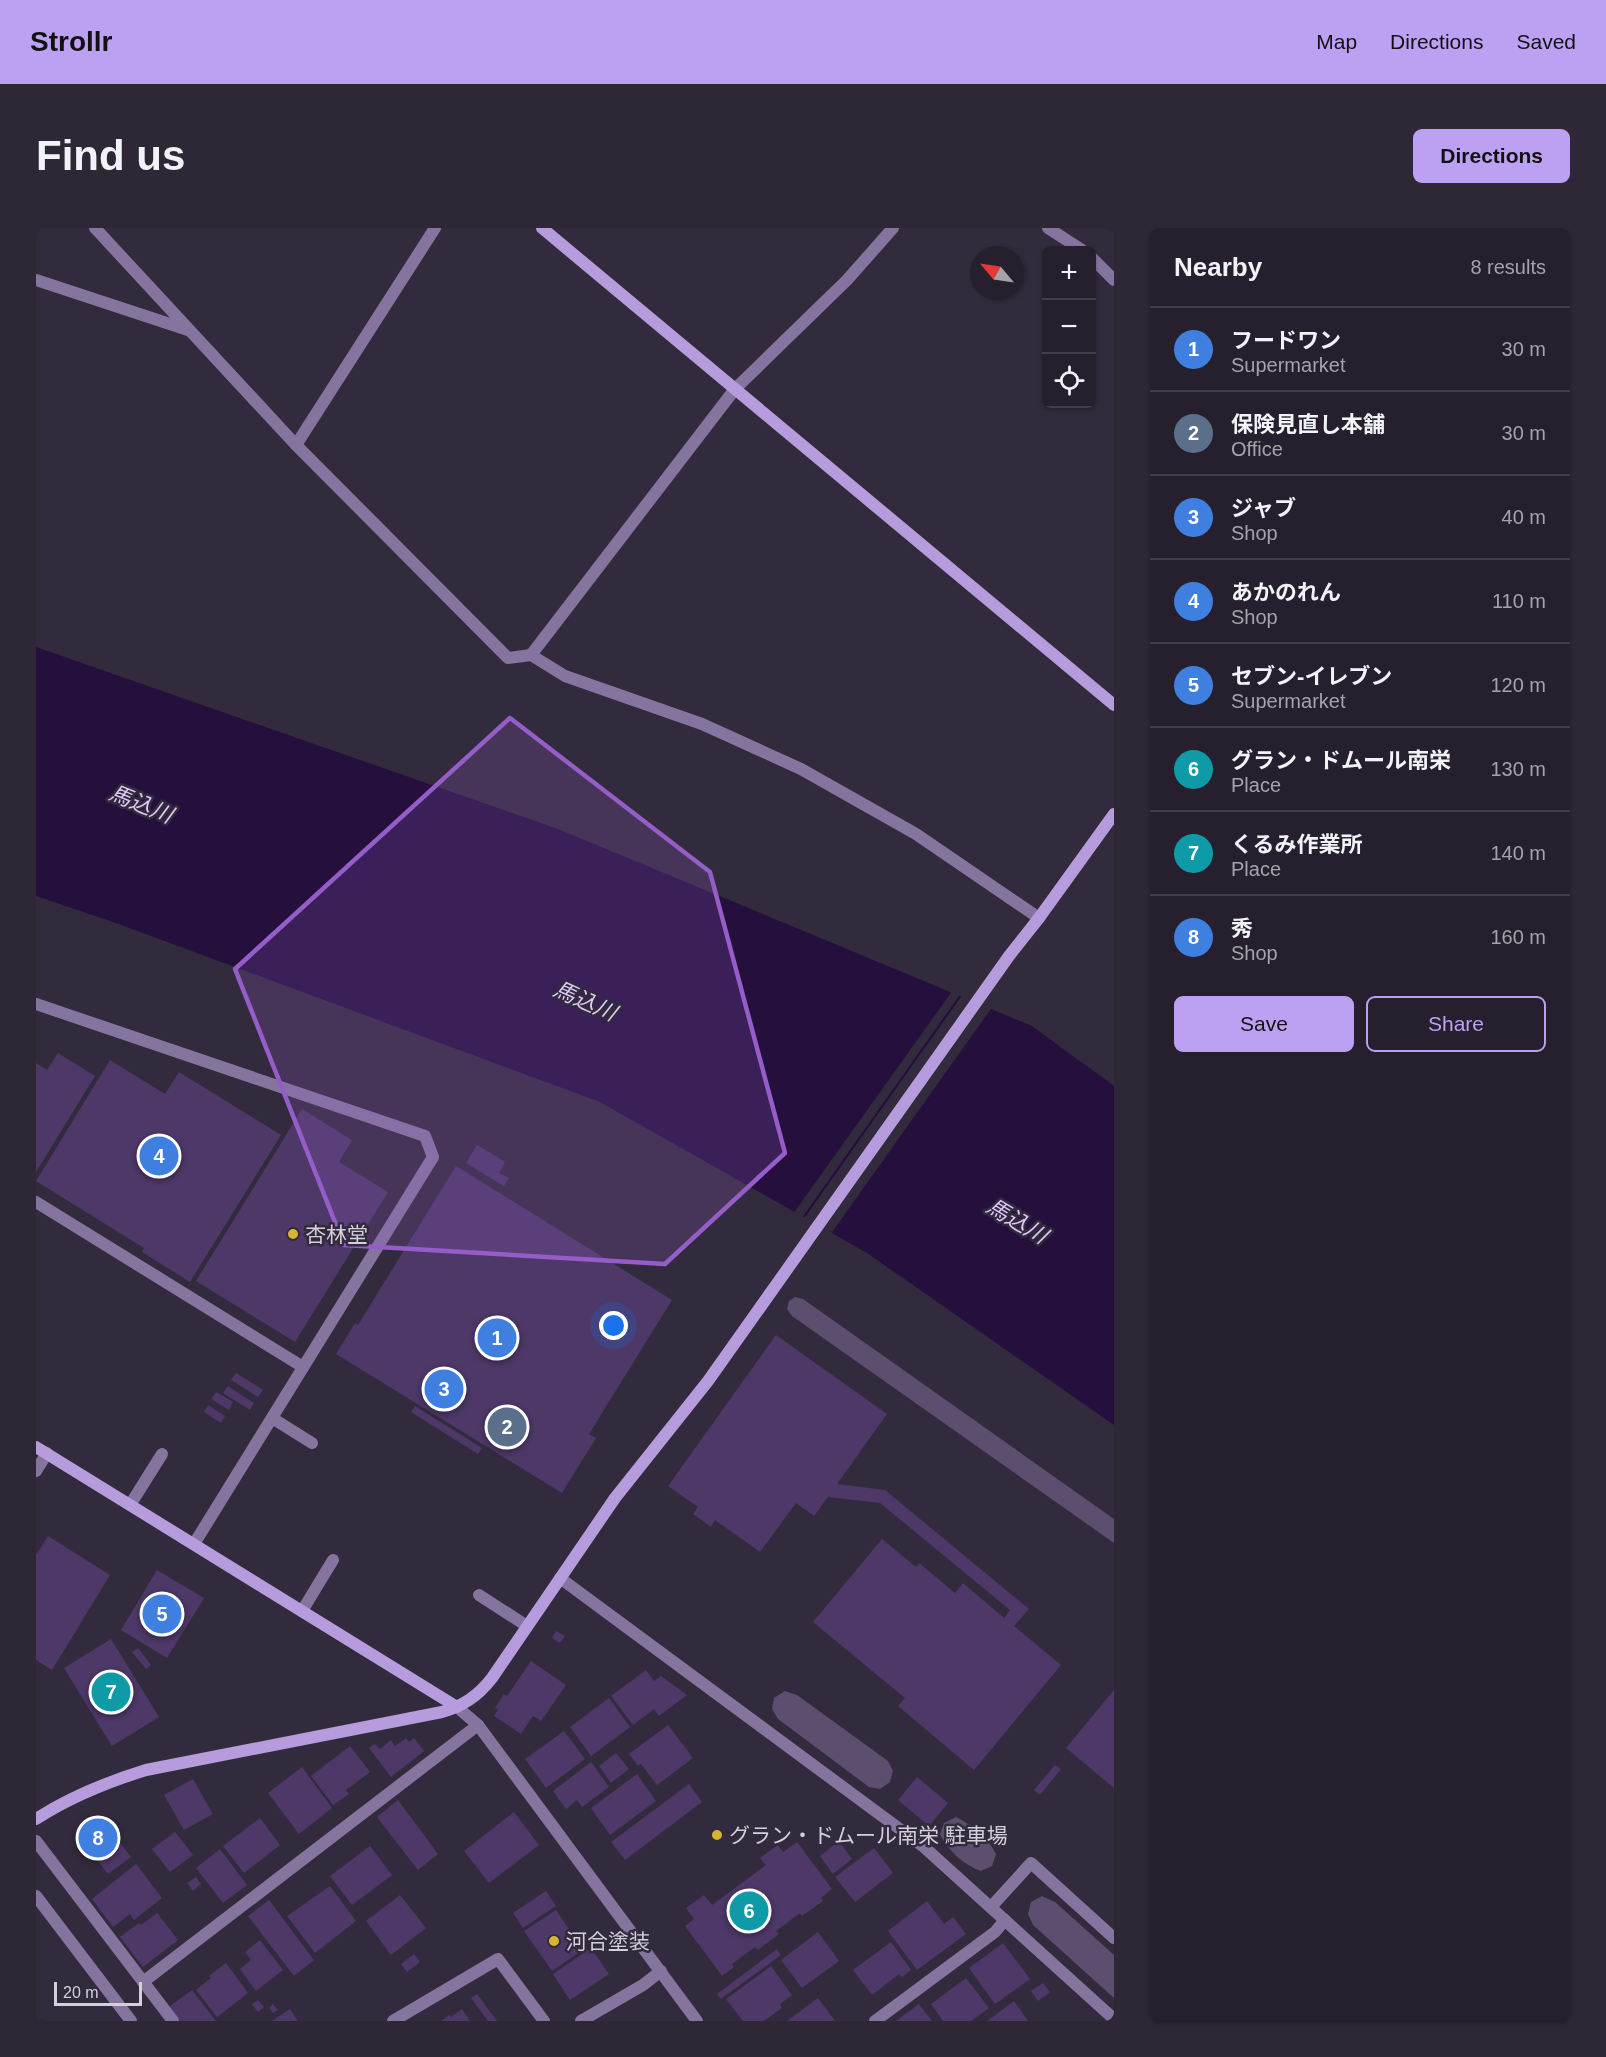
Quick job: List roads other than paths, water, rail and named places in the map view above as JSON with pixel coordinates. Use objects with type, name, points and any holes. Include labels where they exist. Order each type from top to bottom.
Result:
[{"type":"street","points":[[95,228],[296,445],[508,658],[531,655],[565,676],[702,724],[801,769],[916,834],[1039,918]]},
{"type":"street","points":[[296,445],[435,228]]},
{"type":"street","points":[[542,228],[1114,705]]},
{"type":"street","points":[[531,655],[735,389],[847,280],[893,228]]},
{"type":"street","points":[[1048,228],[1076,246]]},
{"type":"street","points":[[1096,262],[1114,280]]},
{"type":"street","points":[[36,280],[189,331]]},
{"type":"street","points":[[36,1819],[113,1780],[146,1770],[442,1712],[457,1707],[484,1688],[615,1498],[708,1381],[1009,956],[1114,814]]},
{"type":"street","points":[[36,1004],[425,1136],[433,1157],[194,1544]]},
{"type":"street","points":[[36,1202],[303,1367]]},
{"type":"street","points":[[272,1418],[312,1443]]},
{"type":"street","points":[[36,1471],[41,1450],[457,1707],[478,1725],[697,2021]]},
{"type":"street","points":[[130,1505],[162,1454]]},
{"type":"street","points":[[302,1611],[333,1560]]},
{"type":"street","points":[[560,1578],[924,1847],[1114,2019]]},
{"type":"street","points":[[479,1594],[527,1626]]},
{"type":"street","points":[[144,1982],[478,1725]]},
{"type":"street","points":[[36,1841],[173,2021]]},
{"type":"street","points":[[991,1907],[1031,1863],[1114,1938]]},
{"type":"street","points":[[36,1896],[131,2021]]},
{"type":"street","points":[[875,2021],[995,1932],[1005,1920]]},
{"type":"street","points":[[393,2021],[498,1959],[544,2021]]},
{"type":"street","points":[[581,2021],[643,1985],[661,1971]]},
{"type":"water","name":"馬込川","points":[[36,647],[558,829],[1032,1026],[1114,1086],[1114,1425],[867,1253],[600,1102],[113,922],[36,896]]},
{"type":"place","name":"あかのれん","points":[[159,1156]]},
{"type":"place","name":"杏林堂","points":[[293,1234]]},
{"type":"place","name":"フードワン","points":[[497,1338]]},
{"type":"place","name":"ジャブ","points":[[444,1389]]},
{"type":"place","name":"保険見直し本舗","points":[[507,1427]]},
{"type":"place","name":"セブン-イレブン","points":[[162,1614]]},
{"type":"place","name":"くるみ作業所","points":[[111,1692]]},
{"type":"place","name":"グラン・ドムール南栄 駐車場","points":[[717,1835]]},
{"type":"place","name":"秀","points":[[98,1838]]},
{"type":"place","name":"グラン・ドムール南栄","points":[[749,1911]]},
{"type":"place","name":"河合塗装","points":[[554,1941]]}]
